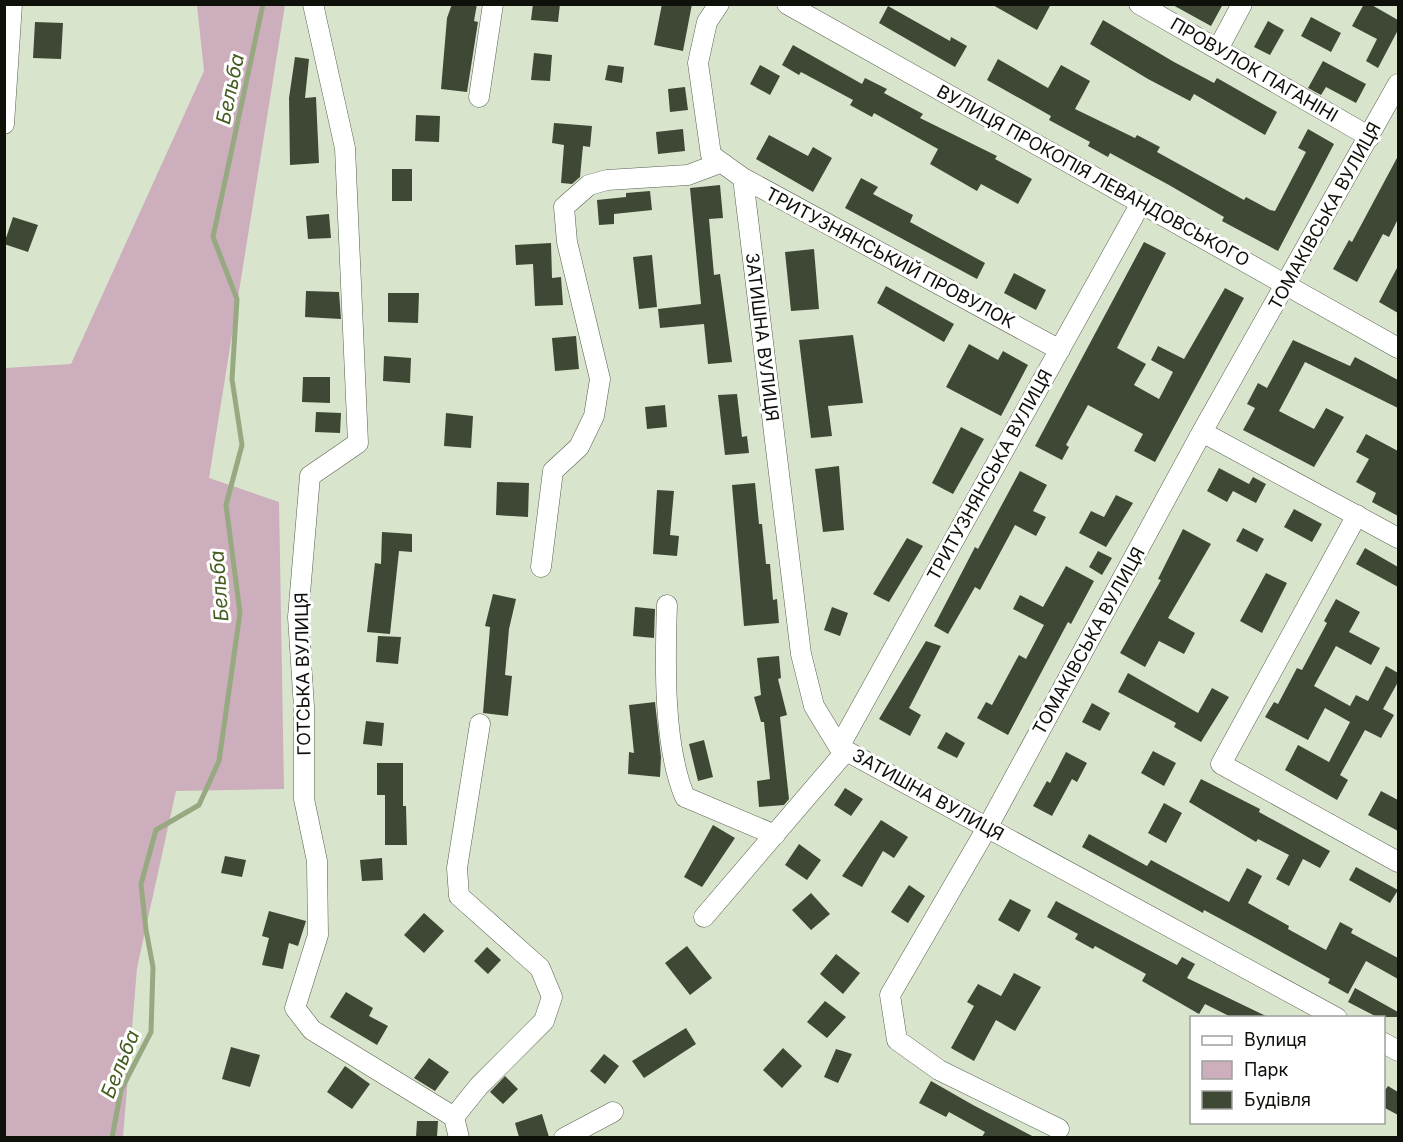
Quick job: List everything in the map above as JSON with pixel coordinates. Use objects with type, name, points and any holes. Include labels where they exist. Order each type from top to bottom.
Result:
[{"type":"street","points":[[4,124],[12,4]]},
{"type":"street","name":"ГОТСЬКА ВУЛИЦЯ","points":[[313,4],[345,148],[358,443],[310,477],[298,617],[304,707],[304,800],[317,861],[318,935],[295,1008],[312,1030],[454,1117]]},
{"type":"street","points":[[479,97],[493,4]]},
{"type":"street","points":[[541,567],[553,471],[579,447],[594,416],[600,379],[567,242],[564,207],[589,185],[688,175],[720,163],[711,155],[708,143],[698,63],[707,22],[719,4]]},
{"type":"street","name":"ВУЛИЦЯ ПРОКОПІЯ ЛЕВАНДОВСЬКОГО","points":[[787,4],[1398,348]]},
{"type":"street","name":"ПРОВУЛОК ПАГАНІНІ","points":[[1138,4],[1370,137]]},
{"type":"street","points":[[1218,49],[1242,4]]},
{"type":"street","name":"ТОМАКІВСЬКА ВУЛИЦЯ","points":[[1059,1129],[939,1070],[897,1040],[890,995],[987,828],[1202,432],[1287,285],[1398,84]]},
{"type":"street","name":"ТРИТУЗНЯНСЬКИЙ ПРОВУЛОК","points":[[720,163],[743,178],[1060,350]]},
{"type":"street","name":"ЗАТИШНА ВУЛИЦЯ","points":[[743,178],[801,654],[814,706],[843,749],[1335,1016]]},
{"type":"street","name":"ТРИТУЗНЯНСЬКА ВУЛИЦЯ","points":[[704,917],[843,749],[1141,203]]},
{"type":"street","points":[[1202,432],[1398,538]]},
{"type":"street","points":[[1358,515],[1221,764],[1398,862]]},
{"type":"street","points":[[667,605],[665,672],[676,777],[685,797],[774,835]]},
{"type":"street","points":[[459,1137],[454,1117],[479,1086],[544,1021],[552,997],[540,968],[459,896],[457,868],[480,724]]},
{"type":"street","points":[[564,1137],[613,1112]]},
{"type":"green space","points":[[197,5],[285,5],[209,478],[279,502],[284,789],[176,791],[137,968],[123,1137],[5,1137],[5,368],[71,364],[204,71]]},
{"type":"building","points":[[452,4],[477,4],[474,21],[478,22],[467,92],[441,89],[447,18]]},
{"type":"building","points":[[533,4],[560,4],[558,22],[531,20]]},
{"type":"building","points":[[662,4],[692,4],[683,51],[654,45]]},
{"type":"building","points":[[991,4],[1051,4],[1037,30]]},
{"type":"building","points":[[1171,4],[1223,4],[1211,26]]},
{"type":"building","points":[[1364,4],[1370,4],[1398,20],[1398,30],[1378,68],[1366,61],[1377,39],[1352,26]]},
{"type":"building","points":[[888,6],[950,41],[951,37],[967,46],[955,67],[879,23]]},
{"type":"building","points":[[1311,17],[1341,33],[1331,52],[1301,36]]},
{"type":"building","points":[[1103,20],[1174,62],[1214,83],[1217,78],[1277,112],[1265,135],[1194,94],[1190,101],[1090,44]]},
{"type":"building","points":[[1268,21],[1284,30],[1270,55],[1254,47]]},
{"type":"building","points":[[35,22],[63,23],[61,59],[33,58]]},
{"type":"building","points":[[793,45],[862,84],[865,78],[887,89],[884,93],[923,114],[920,118],[997,156],[995,159],[1032,179],[1018,204],[981,184],[977,191],[930,164],[938,149],[874,113],[872,117],[850,105],[853,100],[801,72],[799,75],[782,65]]},
{"type":"building","points":[[534,53],[552,55],[550,81],[531,80]]},
{"type":"building","points":[[295,57],[309,59],[305,98],[316,97],[319,163],[290,165],[289,98]]},
{"type":"building","points":[[998,59],[1048,88],[1061,65],[1090,81],[1075,109],[1135,138],[1137,135],[1160,147],[1157,152],[1244,200],[1246,197],[1270,210],[1275,211],[1306,152],[1298,148],[1308,129],[1334,144],[1278,251],[1222,221],[1224,217],[1169,185],[1110,153],[1108,157],[1088,146],[1090,142],[1049,120],[1051,116],[987,80]]},
{"type":"building","points":[[1323,61],[1366,84],[1356,103],[1326,87],[1321,95],[1308,88]]},
{"type":"building","points":[[608,65],[624,67],[622,83],[605,80]]},
{"type":"building","points":[[760,65],[780,76],[770,95],[750,84]]},
{"type":"building","points":[[685,87],[688,110],[670,112],[668,89]]},
{"type":"building","points":[[416,115],[440,116],[439,142],[415,141]]},
{"type":"building","points":[[554,123],[592,126],[590,147],[583,146],[580,177],[572,184],[561,183],[564,145],[552,143]]},
{"type":"building","points":[[683,129],[685,151],[658,154],[656,132]]},
{"type":"building","points":[[769,135],[808,156],[813,147],[832,158],[813,192],[756,159]]},
{"type":"building","points":[[1398,156],[1398,219],[1389,237],[1383,234],[1357,282],[1333,269],[1349,240],[1352,242]]},
{"type":"building","points":[[392,169],[412,169],[412,201],[392,201]]},
{"type":"building","points":[[861,178],[878,187],[873,194],[913,215],[910,222],[985,263],[977,279],[845,208]]},
{"type":"building","points":[[720,185],[723,218],[709,219],[714,275],[720,274],[732,362],[708,364],[704,324],[660,328],[658,309],[701,304],[690,188]]},
{"type":"building","points":[[650,191],[652,210],[614,214],[614,224],[599,225],[597,200],[626,197],[626,193]]},
{"type":"building","points":[[329,214],[331,238],[308,239],[306,216]]},
{"type":"building","points":[[13,217],[38,225],[28,252],[4,244]]},
{"type":"building","points":[[1144,242],[1166,253],[1117,348],[1146,364],[1134,385],[1159,399],[1173,372],[1151,360],[1158,346],[1184,359],[1225,288],[1244,298],[1155,462],[1134,451],[1143,434],[1088,405],[1066,445],[1069,447],[1062,460],[1035,446]]},
{"type":"building","points":[[551,243],[552,278],[561,277],[563,305],[535,306],[533,264],[516,265],[515,245]]},
{"type":"building","points":[[814,249],[819,309],[791,311],[785,252]]},
{"type":"building","points":[[652,255],[657,307],[639,309],[633,257]]},
{"type":"building","points":[[1398,266],[1398,313],[1379,302]]},
{"type":"building","points":[[1014,273],[1046,290],[1036,310],[1004,293]]},
{"type":"building","points":[[886,286],[954,324],[944,342],[877,303]]},
{"type":"building","points":[[306,291],[339,292],[341,319],[305,317]]},
{"type":"building","points":[[388,293],[419,293],[418,323],[388,322]]},
{"type":"building","points":[[853,335],[863,403],[828,406],[832,436],[811,438],[799,340]]},
{"type":"building","points":[[576,336],[579,369],[555,371],[552,338]]},
{"type":"building","points":[[1293,340],[1350,366],[1355,357],[1398,380],[1398,408],[1305,362],[1279,411],[1314,429],[1326,408],[1344,417],[1314,467],[1243,430],[1255,408],[1247,404],[1258,383],[1267,388]]},
{"type":"building","points":[[969,344],[998,360],[1003,351],[1028,365],[1001,416],[946,387]]},
{"type":"building","points":[[384,356],[411,358],[410,383],[383,381]]},
{"type":"building","points":[[303,377],[330,377],[330,403],[302,402]]},
{"type":"building","points":[[737,394],[742,437],[747,436],[749,453],[725,455],[718,395]]},
{"type":"building","points":[[665,405],[667,427],[647,429],[645,407]]},
{"type":"building","points":[[316,412],[341,413],[340,433],[315,432]]},
{"type":"building","points":[[446,413],[473,416],[471,448],[444,446]]},
{"type":"building","points":[[961,427],[984,439],[953,494],[932,483]]},
{"type":"building","points":[[1366,434],[1398,451],[1398,516],[1372,502],[1376,493],[1356,482],[1369,459],[1356,452]]},
{"type":"building","points":[[839,466],[844,530],[823,532],[815,469]]},
{"type":"building","points":[[1219,468],[1249,484],[1253,477],[1266,484],[1256,503],[1233,491],[1227,502],[1207,491]]},
{"type":"building","points":[[1020,471],[1047,485],[1033,511],[1046,517],[1036,536],[1015,525],[980,590],[975,587],[948,634],[934,626],[975,547],[978,549]]},
{"type":"building","points":[[497,482],[529,483],[528,517],[496,515]]},
{"type":"building","points":[[755,483],[759,524],[762,524],[766,564],[770,564],[773,600],[777,599],[779,623],[744,626],[732,485]]},
{"type":"building","points":[[657,490],[674,491],[670,535],[679,536],[677,556],[653,554]]},
{"type":"building","points":[[1116,495],[1133,503],[1106,547],[1079,533],[1091,511],[1104,517]]},
{"type":"building","points":[[1294,509],[1322,524],[1312,542],[1284,527]]},
{"type":"building","points":[[1243,528],[1264,539],[1257,552],[1236,541]]},
{"type":"building","points":[[1183,529],[1211,544],[1168,618],[1195,633],[1184,654],[1159,641],[1145,667],[1120,653],[1161,580],[1158,579]]},
{"type":"building","points":[[382,532],[412,534],[412,552],[399,551],[390,634],[367,632],[375,563],[381,564]]},
{"type":"building","points":[[907,538],[923,546],[889,602],[873,594]]},
{"type":"building","points":[[1365,548],[1398,567],[1398,587],[1356,564]]},
{"type":"building","points":[[1098,551],[1112,558],[1102,575],[1089,567]]},
{"type":"building","points":[[1066,566],[1094,581],[1071,624],[1068,622],[1008,735],[977,718],[986,702],[992,705],[1019,655],[1026,659],[1044,625],[1013,609],[1020,595],[1043,607]]},
{"type":"building","points":[[1266,573],[1287,583],[1262,633],[1240,621]]},
{"type":"building","points":[[493,594],[516,599],[509,629],[505,675],[512,676],[508,716],[483,713],[490,627],[485,626]]},
{"type":"building","points":[[1336,599],[1360,612],[1349,632],[1380,648],[1371,665],[1336,646],[1314,686],[1350,706],[1356,695],[1368,701],[1386,666],[1398,673],[1398,682],[1383,709],[1394,715],[1381,738],[1365,730],[1340,775],[1348,780],[1337,800],[1285,770],[1298,745],[1329,762],[1350,722],[1325,708],[1308,740],[1265,717],[1274,702],[1278,704],[1297,668],[1302,670],[1327,623],[1324,621]]},
{"type":"building","points":[[635,607],[655,609],[654,638],[633,636]]},
{"type":"building","points":[[832,607],[848,613],[840,636],[824,630]]},
{"type":"building","points":[[378,636],[401,637],[398,664],[376,662]]},
{"type":"building","points":[[926,641],[941,646],[909,708],[921,715],[910,736],[879,719]]},
{"type":"building","points":[[779,656],[781,678],[778,679],[787,715],[780,717],[789,799],[784,805],[759,807],[757,781],[770,779],[764,722],[761,722],[754,697],[761,695],[757,658]]},
{"type":"building","points":[[1128,673],[1198,713],[1212,688],[1229,697],[1201,742],[1174,727],[1176,723],[1118,692]]},
{"type":"building","points":[[655,702],[661,757],[660,777],[628,774],[629,752],[634,753],[629,705]]},
{"type":"building","points":[[1092,703],[1110,713],[1100,731],[1082,722]]},
{"type":"building","points":[[366,721],[384,723],[382,746],[363,744]]},
{"type":"building","points":[[946,732],[965,743],[957,758],[937,748]]},
{"type":"building","points":[[704,740],[713,777],[698,781],[689,744]]},
{"type":"building","points":[[1153,751],[1176,763],[1164,786],[1141,773]]},
{"type":"building","points":[[1066,752],[1087,763],[1077,782],[1072,779],[1052,816],[1033,806],[1047,781],[1050,783]]},
{"type":"building","points":[[377,763],[403,763],[403,806],[406,806],[407,845],[385,845],[385,795],[377,795]]},
{"type":"building","points":[[1201,779],[1260,809],[1259,812],[1330,851],[1320,868],[1303,859],[1289,886],[1276,879],[1289,855],[1258,839],[1256,842],[1189,802]]},
{"type":"building","points":[[845,788],[863,799],[851,816],[834,805]]},
{"type":"building","points":[[1381,791],[1398,800],[1398,831],[1368,815]]},
{"type":"building","points":[[1164,803],[1182,813],[1166,843],[1148,833]]},
{"type":"building","points":[[881,820],[908,837],[894,858],[883,851],[862,887],[842,876]]},
{"type":"building","points":[[713,825],[735,838],[702,887],[684,877]]},
{"type":"building","points":[[1089,834],[1147,866],[1151,860],[1229,902],[1247,868],[1262,876],[1248,903],[1326,950],[1340,922],[1353,929],[1351,933],[1398,958],[1398,979],[1366,961],[1348,994],[1328,983],[1330,979],[1256,938],[1204,910],[1203,913],[1082,847]]},
{"type":"building","points":[[799,844],[821,860],[807,880],[785,865]]},
{"type":"building","points":[[225,856],[246,860],[242,877],[221,873]]},
{"type":"building","points":[[382,858],[383,880],[362,881],[360,860]]},
{"type":"building","points":[[1356,867],[1398,890],[1390,903],[1349,880]]},
{"type":"building","points":[[909,885],[925,896],[908,923],[891,912]]},
{"type":"building","points":[[811,893],[830,914],[811,930],[792,910]]},
{"type":"building","points":[[1010,899],[1031,910],[1019,932],[998,920]]},
{"type":"building","points":[[1056,901],[1177,965],[1182,957],[1195,964],[1187,978],[1266,1016],[1229,1016],[1205,1004],[1199,1014],[1142,981],[1146,974],[1095,946],[1093,949],[1075,939],[1078,934],[1047,917]]},
{"type":"building","points":[[269,911],[306,921],[298,946],[289,943],[283,969],[262,965],[269,938],[262,936]]},
{"type":"building","points":[[424,913],[444,931],[424,953],[404,935]]},
{"type":"building","points":[[687,946],[712,978],[690,995],[665,963]]},
{"type":"building","points":[[487,947],[501,960],[488,974],[474,961]]},
{"type":"building","points":[[836,954],[860,973],[843,994],[820,974]]},
{"type":"building","points":[[1014,973],[1041,987],[1015,1031],[996,1020],[974,1061],[951,1048],[974,1006],[967,1002],[978,984],[1001,996]]},
{"type":"building","points":[[1355,988],[1398,1012],[1398,1017],[1375,1016],[1348,1002]]},
{"type":"building","points":[[346,992],[373,1008],[369,1016],[388,1026],[377,1045],[330,1017]]},
{"type":"building","points":[[825,1001],[846,1017],[827,1038],[807,1022]]},
{"type":"building","points":[[686,1028],[696,1044],[644,1078],[632,1061]]},
{"type":"building","points":[[231,1047],[260,1055],[250,1087],[222,1079]]},
{"type":"building","points":[[783,1048],[802,1066],[782,1088],[763,1070]]},
{"type":"building","points":[[836,1049],[852,1054],[838,1083],[824,1077]]},
{"type":"building","points":[[604,1054],[619,1066],[605,1084],[590,1071]]},
{"type":"building","points":[[429,1058],[449,1072],[435,1091],[414,1078]]},
{"type":"building","points":[[345,1066],[370,1084],[352,1109],[327,1092]]},
{"type":"building","points":[[505,1076],[518,1089],[503,1104],[490,1092]]},
{"type":"building","points":[[931,1081],[1034,1137],[982,1137],[985,1132],[949,1112],[946,1117],[919,1103]]},
{"type":"building","points":[[1388,1086],[1398,1092],[1398,1115],[1385,1108],[1385,1090]]},
{"type":"building","points":[[542,1114],[549,1137],[519,1137],[515,1123]]},
{"type":"building","points":[[417,1121],[438,1121],[437,1137],[416,1137]]},
{"type":"waterway","name":"Бельба","points":[[112,1138],[121,1090],[151,1032],[153,967],[141,884],[156,830],[199,805],[219,761],[240,613],[226,505],[242,445],[232,379],[237,299],[213,237],[263,4]]}]
